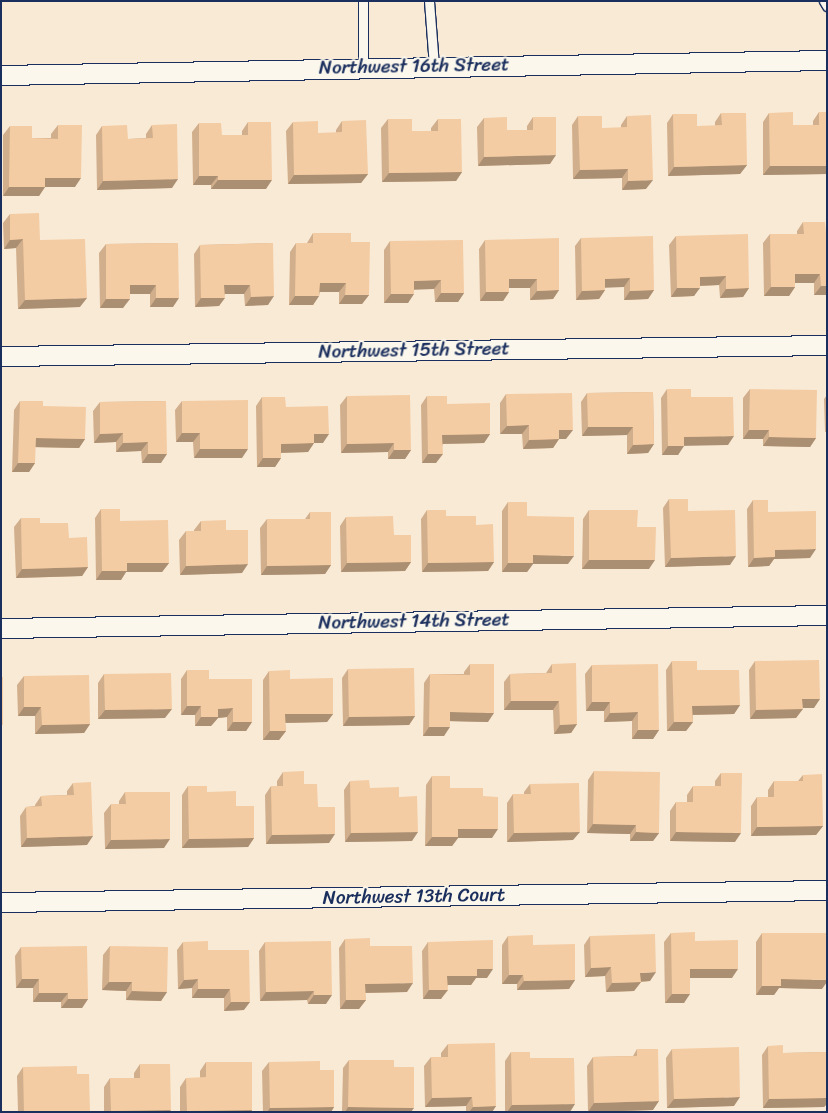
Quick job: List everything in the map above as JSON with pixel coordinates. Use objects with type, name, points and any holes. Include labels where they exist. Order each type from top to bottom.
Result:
[{"type":"street","name":"Northwest 16th Street","points":[[1,75],[827,60]]},
{"type":"street","name":"Northwest 15th Street","points":[[1,356],[827,345]]},
{"type":"street","name":"Northwest 14th Street","points":[[1,628],[827,615]]},
{"type":"street","name":"Northwest 13th Court","points":[[1,902],[827,890]]},
{"type":"lane","points":[[363,1],[363,67]]},
{"type":"lane","points":[[429,1],[434,66]]},
{"type":"lane","points":[[824,1],[827,6]]},
{"type":"building","points":[[793,112],[793,125],[819,125],[819,112],[827,112],[827,166],[770,166],[769,113]]},
{"type":"building","points":[[721,113],[746,113],[747,165],[674,167],[673,114],[697,114],[697,126],[722,125]]},
{"type":"building","points":[[651,115],[653,180],[628,181],[628,169],[580,170],[578,116],[602,116],[602,128],[627,127],[627,116]]},
{"type":"building","points":[[507,117],[507,130],[533,130],[533,117],[556,117],[556,155],[484,157],[484,118]]},
{"type":"building","points":[[388,119],[412,119],[412,131],[438,131],[438,119],[461,119],[462,172],[389,173]]},
{"type":"building","points":[[366,120],[368,174],[294,175],[293,122],[318,121],[318,133],[342,132],[342,121]]},
{"type":"building","points":[[248,122],[271,122],[272,180],[218,180],[218,176],[199,176],[199,123],[221,123],[222,135],[248,135]]},
{"type":"building","points":[[177,124],[178,179],[103,181],[102,126],[127,125],[128,139],[153,138],[152,125]]},
{"type":"building","points":[[58,125],[82,125],[81,178],[45,178],[45,187],[9,187],[10,126],[32,126],[32,138],[58,139]]},
{"type":"building","points":[[39,213],[40,240],[85,239],[87,298],[25,300],[23,239],[10,240],[10,214]]},
{"type":"building","points":[[803,222],[825,222],[827,233],[827,286],[821,286],[820,274],[795,274],[795,287],[771,287],[770,234],[804,234]]},
{"type":"building","points":[[313,233],[351,233],[351,242],[370,242],[369,295],[345,295],[346,283],[320,283],[319,296],[295,296],[296,243],[313,243]]},
{"type":"building","points":[[748,234],[749,288],[726,289],[726,276],[700,277],[700,288],[677,288],[676,236]]},
{"type":"building","points":[[653,236],[654,290],[630,291],[630,278],[605,279],[605,290],[582,291],[581,238]]},
{"type":"building","points":[[559,238],[559,290],[537,291],[537,279],[509,279],[509,292],[486,292],[485,240]]},
{"type":"building","points":[[463,240],[464,293],[441,293],[441,280],[414,281],[414,294],[391,294],[390,241]]},
{"type":"building","points":[[178,243],[179,298],[156,298],[156,285],[130,285],[130,299],[106,299],[106,244]]},
{"type":"building","points":[[273,243],[274,296],[251,297],[250,285],[224,285],[225,298],[201,298],[200,245]]},
{"type":"building","points":[[667,389],[691,389],[691,397],[733,397],[734,436],[684,437],[684,446],[668,446]]},
{"type":"building","points":[[750,389],[817,390],[816,438],[769,437],[769,430],[749,430]]},
{"type":"building","points":[[653,392],[654,444],[633,445],[633,427],[588,427],[587,393]]},
{"type":"building","points":[[572,393],[573,430],[559,430],[559,439],[529,440],[529,425],[507,426],[506,394]]},
{"type":"building","points":[[410,395],[411,450],[394,450],[394,443],[347,444],[347,396]]},
{"type":"building","points":[[427,396],[447,396],[447,404],[490,403],[490,434],[442,435],[443,454],[428,454]]},
{"type":"building","points":[[262,397],[285,397],[286,407],[328,406],[329,434],[314,434],[314,443],[281,444],[281,458],[263,458]]},
{"type":"building","points":[[248,400],[248,449],[200,449],[200,433],[182,433],[182,401]]},
{"type":"building","points":[[20,401],[43,401],[43,406],[86,407],[85,439],[36,438],[35,463],[18,463]]},
{"type":"building","points":[[166,401],[167,454],[148,454],[148,442],[123,443],[123,433],[100,434],[100,402]]},
{"type":"building","points":[[669,499],[688,499],[688,511],[735,510],[736,556],[671,558]]},
{"type":"building","points":[[753,500],[768,500],[768,512],[816,511],[816,549],[775,550],[775,557],[754,558]]},
{"type":"building","points":[[508,502],[527,502],[527,516],[574,517],[574,556],[533,555],[533,563],[508,563]]},
{"type":"building","points":[[101,509],[120,509],[120,521],[168,520],[169,563],[127,563],[127,571],[102,571]]},
{"type":"building","points":[[427,510],[446,510],[446,516],[476,516],[476,525],[493,524],[494,562],[428,563]]},
{"type":"building","points":[[589,510],[638,510],[637,527],[656,527],[655,560],[589,560]]},
{"type":"building","points":[[310,512],[331,512],[331,565],[267,566],[267,519],[310,519]]},
{"type":"building","points":[[393,516],[394,535],[411,535],[411,562],[347,563],[346,517]]},
{"type":"building","points":[[21,518],[40,518],[40,523],[68,523],[69,538],[87,537],[88,567],[22,569]]},
{"type":"building","points":[[226,520],[226,530],[248,530],[248,564],[186,566],[186,531],[201,531],[201,521]]},
{"type":"building","points":[[819,660],[820,699],[802,699],[803,709],[756,710],[755,661]]},
{"type":"building","points":[[672,661],[697,661],[697,670],[739,670],[740,705],[692,706],[693,722],[674,722]]},
{"type":"building","points":[[576,663],[577,724],[560,725],[559,701],[511,701],[510,674],[552,673],[552,664]]},
{"type":"building","points":[[470,664],[494,664],[494,713],[450,712],[450,727],[429,727],[430,674],[470,675]]},
{"type":"building","points":[[658,664],[659,730],[638,730],[638,712],[610,713],[610,702],[592,702],[592,665]]},
{"type":"building","points":[[414,668],[415,716],[349,717],[348,669]]},
{"type":"building","points":[[187,670],[209,670],[209,679],[252,679],[252,722],[233,722],[233,708],[218,709],[218,717],[201,717],[201,706],[187,706]]},
{"type":"building","points":[[290,670],[290,679],[333,678],[333,714],[285,714],[286,731],[270,731],[269,671]]},
{"type":"building","points":[[171,673],[172,709],[105,710],[104,674]]},
{"type":"building","points":[[89,675],[90,724],[42,725],[41,707],[24,707],[24,676]]},
{"type":"building","points":[[1,677],[3,677],[3,725],[1,725]]},
{"type":"building","points":[[304,771],[304,784],[317,784],[318,807],[335,807],[335,834],[272,835],[271,786],[283,786],[283,772]]},
{"type":"building","points":[[594,771],[660,772],[659,833],[636,832],[636,825],[593,824]]},
{"type":"building","points":[[721,773],[742,773],[741,833],[676,832],[676,802],[693,802],[693,786],[721,786]]},
{"type":"building","points":[[822,774],[823,826],[757,827],[757,797],[774,797],[774,781],[803,781],[803,775]]},
{"type":"building","points":[[432,776],[450,776],[450,788],[483,788],[483,796],[498,797],[498,829],[458,829],[458,837],[432,837]]},
{"type":"building","points":[[369,780],[370,788],[399,787],[399,797],[417,796],[418,832],[351,833],[350,781]]},
{"type":"building","points":[[91,782],[93,836],[27,838],[26,807],[42,806],[41,796],[74,795],[73,783]]},
{"type":"building","points":[[579,783],[580,832],[514,833],[513,794],[531,794],[530,784]]},
{"type":"building","points":[[188,786],[207,786],[207,792],[236,791],[236,806],[254,806],[254,838],[189,839]]},
{"type":"building","points":[[125,792],[170,792],[170,839],[111,840],[111,804],[126,804]]},
{"type":"building","points":[[695,932],[695,941],[738,940],[738,969],[690,969],[690,994],[672,994],[671,933]]},
{"type":"building","points":[[762,933],[827,933],[827,980],[781,979],[781,986],[762,986]]},
{"type":"building","points":[[655,934],[656,972],[640,973],[641,982],[612,983],[611,967],[591,968],[590,936]]},
{"type":"building","points":[[533,935],[533,945],[575,944],[575,980],[524,981],[523,975],[509,975],[508,936]]},
{"type":"building","points":[[370,938],[370,946],[412,946],[413,983],[365,984],[366,1000],[346,1000],[345,939]]},
{"type":"building","points":[[493,940],[493,969],[477,969],[477,976],[447,976],[448,990],[429,990],[428,942]]},
{"type":"building","points":[[208,941],[208,950],[249,950],[250,1002],[231,1002],[230,989],[198,989],[198,979],[184,980],[183,942]]},
{"type":"building","points":[[331,941],[332,995],[314,995],[314,991],[266,992],[265,942]]},
{"type":"building","points":[[87,946],[88,999],[68,999],[68,993],[39,993],[39,979],[22,979],[21,947]]},
{"type":"building","points":[[110,946],[168,947],[167,992],[132,991],[132,982],[109,982]]},
{"type":"building","points":[[495,1043],[496,1106],[473,1107],[472,1097],[432,1098],[431,1057],[448,1057],[448,1044]]},
{"type":"building","points":[[783,1045],[783,1053],[827,1052],[827,1098],[769,1099],[768,1046]]},
{"type":"building","points":[[739,1047],[740,1097],[674,1099],[672,1049]]},
{"type":"building","points":[[637,1049],[658,1049],[659,1101],[594,1103],[593,1057],[637,1056]]},
{"type":"building","points":[[511,1052],[530,1052],[530,1058],[574,1058],[575,1104],[512,1105]]},
{"type":"building","points":[[349,1060],[394,1060],[394,1067],[414,1067],[414,1108],[348,1107]]},
{"type":"building","points":[[320,1061],[320,1070],[334,1070],[334,1107],[270,1108],[269,1062]]},
{"type":"building","points":[[206,1062],[252,1062],[252,1110],[187,1111],[186,1078],[206,1077]]},
{"type":"building","points":[[140,1064],[170,1064],[171,1110],[111,1111],[110,1078],[140,1078]]},
{"type":"building","points":[[77,1066],[77,1074],[89,1074],[90,1112],[24,1112],[23,1067]]}]
